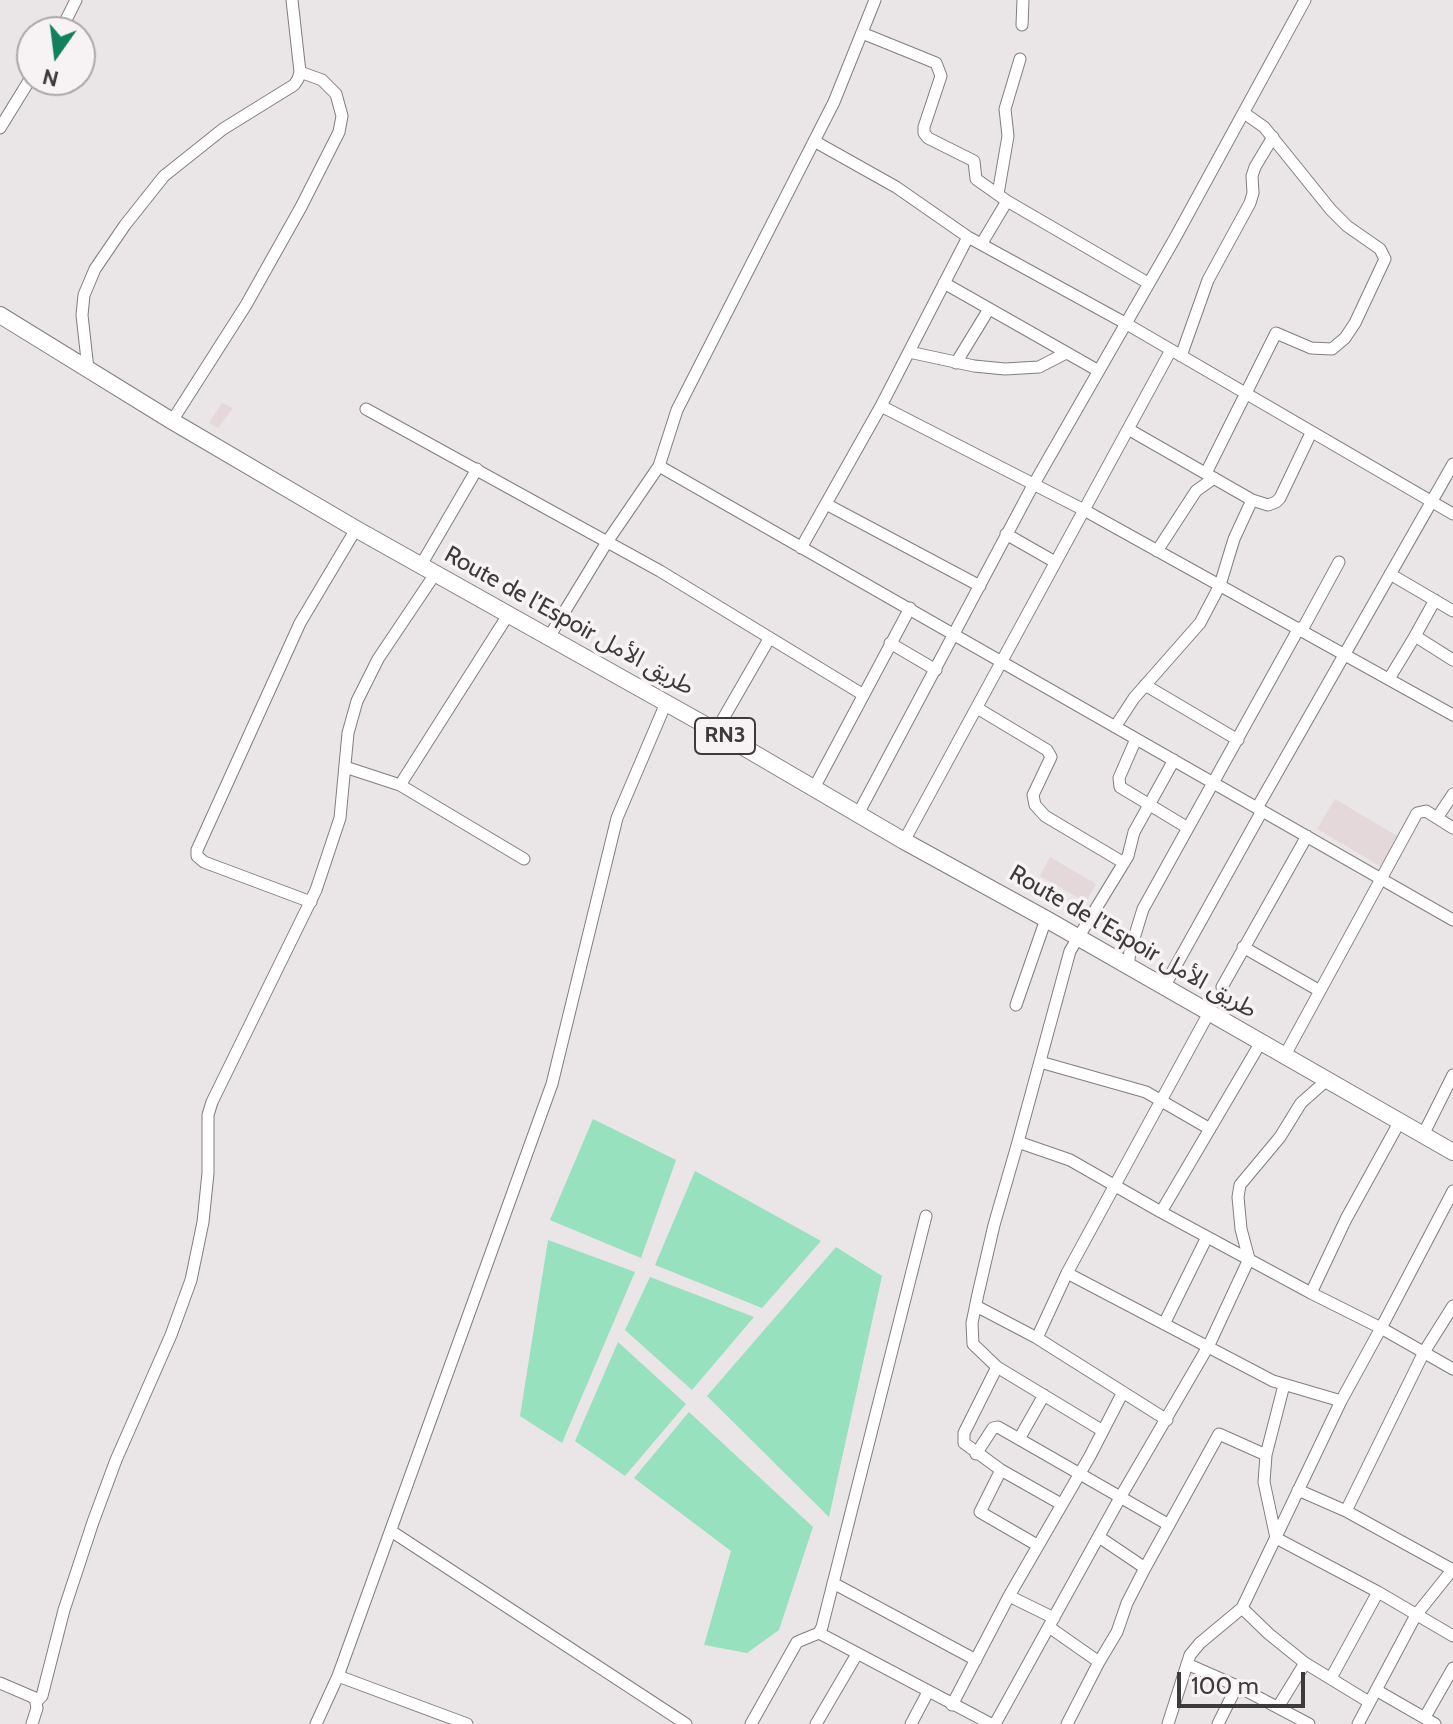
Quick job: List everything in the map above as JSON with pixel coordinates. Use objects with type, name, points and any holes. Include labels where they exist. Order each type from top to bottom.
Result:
[{"type":"highway","name":"Route de l’Espoir طريق الأمل","points":[[0,315],[356,529],[1453,1152]]},
{"type":"street","points":[[88,369],[82,315],[84,295],[95,269],[125,225],[164,176],[223,129],[294,85],[300,72],[292,0]]},
{"type":"street","points":[[549,637],[607,542],[659,466],[677,410],[841,87],[875,0]]},
{"type":"street","points":[[1022,25],[1023,0]]},
{"type":"street","points":[[858,814],[1034,483],[1305,0]]},
{"type":"street","points":[[862,33],[936,63],[941,76],[924,133],[928,138],[974,161],[976,179],[1003,198],[1148,283]]},
{"type":"street","points":[[982,243],[1003,198],[1008,136],[1005,109],[1020,59]]},
{"type":"street","points":[[172,421],[246,305],[339,132],[342,116],[336,94],[322,80],[300,72]]},
{"type":"street","points":[[0,128],[20,96]]},
{"type":"street","points":[[1157,551],[1196,491],[1210,476],[1276,333],[1311,348],[1332,349],[1345,338],[1385,259],[1380,249],[1347,226],[1331,210],[1273,137],[1244,113]]},
{"type":"street","points":[[904,841],[1128,429],[1176,353],[1208,280],[1250,203],[1255,167],[1273,137]]},
{"type":"street","points":[[814,141],[896,187],[968,237],[1125,323],[1453,514]]},
{"type":"street","points":[[801,548],[881,406],[968,237]]},
{"type":"street","points":[[944,283],[1097,370]]},
{"type":"street","points":[[956,363],[989,309]]},
{"type":"street","points":[[909,352],[956,363],[1026,368],[1039,367],[1066,353]]},
{"type":"street","points":[[881,406],[1084,510],[1453,715]]},
{"type":"street","points":[[366,409],[660,571],[862,694]]},
{"type":"street","points":[[1128,429],[1252,500],[1268,505],[1276,502],[1311,433]]},
{"type":"street","points":[[1164,987],[1345,654],[1453,464]]},
{"type":"street","points":[[659,466],[1453,920]]},
{"type":"street","points":[[32,1724],[64,1610],[102,1497],[191,1280],[203,1222],[208,1173],[207,1128],[212,1102],[311,902],[340,818],[353,713],[366,681],[397,629],[477,469]]},
{"type":"street","points":[[1115,727],[1145,685],[1200,623],[1220,585],[1234,539],[1252,500]]},
{"type":"street","points":[[826,504],[980,586]]},
{"type":"street","points":[[311,902],[204,862],[197,856],[197,850],[300,623],[356,529]]},
{"type":"street","points":[[1006,534],[1055,562]]},
{"type":"street","points":[[1128,967],[1143,909],[1339,562]]},
{"type":"street","points":[[1390,574],[1453,611]]},
{"type":"street","points":[[1389,679],[1435,600]]},
{"type":"street","points":[[814,788],[910,608]]},
{"type":"street","points":[[400,785],[508,615]]},
{"type":"street","points":[[1415,636],[1453,660]]},
{"type":"street","points":[[716,731],[769,639]]},
{"type":"street","points":[[890,643],[936,670]]},
{"type":"street","points":[[1145,685],[1238,740]]},
{"type":"street","points":[[316,1724],[338,1676],[552,1084],[617,818],[666,703]]},
{"type":"street","points":[[977,708],[1047,750],[1051,757],[1033,795],[1035,805],[1045,816],[1124,863]]},
{"type":"street","points":[[1136,739],[1119,778],[1120,787],[1188,828]]},
{"type":"street","points":[[1103,1431],[997,1367],[973,1344],[971,1332],[994,1225],[1067,960],[1077,937],[1131,851],[1134,832],[1174,760]]},
{"type":"street","points":[[345,767],[400,785],[524,859]]},
{"type":"street","points":[[1437,818],[1453,794]]},
{"type":"street","points":[[1285,1055],[1417,813],[1424,810],[1453,828]]},
{"type":"street","points":[[1222,987],[1307,836]]},
{"type":"street","points":[[1016,1005],[1046,919]]},
{"type":"street","points":[[1243,947],[1320,991]]},
{"type":"street","points":[[1037,1338],[1067,1273],[1205,1020]]},
{"type":"street","points":[[1161,1212],[1261,1042]]},
{"type":"street","points":[[1040,1062],[1093,1075],[1161,1099],[1210,1129]]},
{"type":"street","points":[[1423,1135],[1453,1075]]},
{"type":"street","points":[[819,1633],[993,1724],[1209,1345],[1249,1259],[1241,1229],[1240,1185],[1280,1137],[1301,1103],[1327,1080]]},
{"type":"street","points":[[1311,1293],[1346,1219],[1400,1121]]},
{"type":"street","points":[[1018,1142],[1070,1160],[1453,1369]]},
{"type":"street","points":[[1168,1724],[1187,1664],[1200,1643],[1242,1608],[1341,1401],[1453,1191]]},
{"type":"street","points":[[819,1633],[926,1216]]},
{"type":"street","points":[[1164,1324],[1207,1237]]},
{"type":"street","points":[[1067,1273],[1284,1385],[1341,1401]]},
{"type":"street","points":[[976,1306],[1037,1338],[1167,1420]]},
{"type":"street","points":[[1346,1511],[1424,1352],[1453,1306]]},
{"type":"street","points":[[997,1367],[963,1437],[967,1447],[1061,1504]]},
{"type":"street","points":[[1276,1538],[1264,1482],[1266,1455],[1284,1385]]},
{"type":"street","points":[[952,1705],[1123,1392]]},
{"type":"street","points":[[1019,1439],[1044,1395]]},
{"type":"street","points":[[976,1454],[994,1427],[1169,1525]]},
{"type":"street","points":[[1067,1724],[1116,1636],[1145,1568],[1219,1434],[1266,1455]]},
{"type":"street","points":[[1001,1470],[980,1512],[1037,1545]]},
{"type":"street","points":[[1298,1490],[1346,1511],[1453,1569],[1416,1615],[1358,1724]]},
{"type":"street","points":[[391,1531],[686,1724]]},
{"type":"street","points":[[1099,1537],[1145,1568]]},
{"type":"street","points":[[1276,1538],[1453,1636]]},
{"type":"street","points":[[833,1583],[976,1660]]},
{"type":"street","points":[[1331,1678],[1378,1592]]},
{"type":"street","points":[[1009,1596],[1051,1622],[1099,1662]]},
{"type":"street","points":[[1242,1608],[1305,1663],[1369,1702]]},
{"type":"street","points":[[751,1724],[797,1642],[819,1633]]},
{"type":"street","points":[[816,1724],[857,1654]]},
{"type":"street","points":[[1278,1707],[1305,1663]]},
{"type":"street","points":[[1187,1664],[1309,1724]]},
{"type":"street","points":[[1376,1690],[1430,1720],[1453,1668]]},
{"type":"street","points":[[338,1676],[467,1724]]},
{"type":"street","points":[[0,1683],[31,1695],[36,1702]]},
{"type":"street","points":[[1218,1724],[1237,1686]]},
{"type":"street","points":[[911,1724],[928,1692]]},
{"type":"shaded area","points":[[222,403],[233,408],[218,428],[209,423]]},
{"type":"shaded area","points":[[1335,799],[1399,837],[1385,869],[1317,829]]},
{"type":"shaded area","points":[[1050,857],[1096,884],[1086,902],[1040,876]]},
{"type":"green space","points":[[593,1119],[676,1160],[641,1258],[550,1220]]},
{"type":"green space","points":[[695,1171],[821,1241],[762,1308],[655,1265]]},
{"type":"green space","points":[[548,1240],[635,1272],[562,1443],[520,1416]]},
{"type":"green space","points":[[836,1247],[882,1276],[829,1517],[707,1396]]},
{"type":"green space","points":[[650,1277],[754,1317],[692,1390],[625,1330]]},
{"type":"green space","points":[[618,1342],[686,1404],[625,1476],[575,1441]]},
{"type":"green space","points":[[689,1412],[813,1527],[779,1630],[747,1653],[704,1645],[731,1551],[634,1478]]}]
